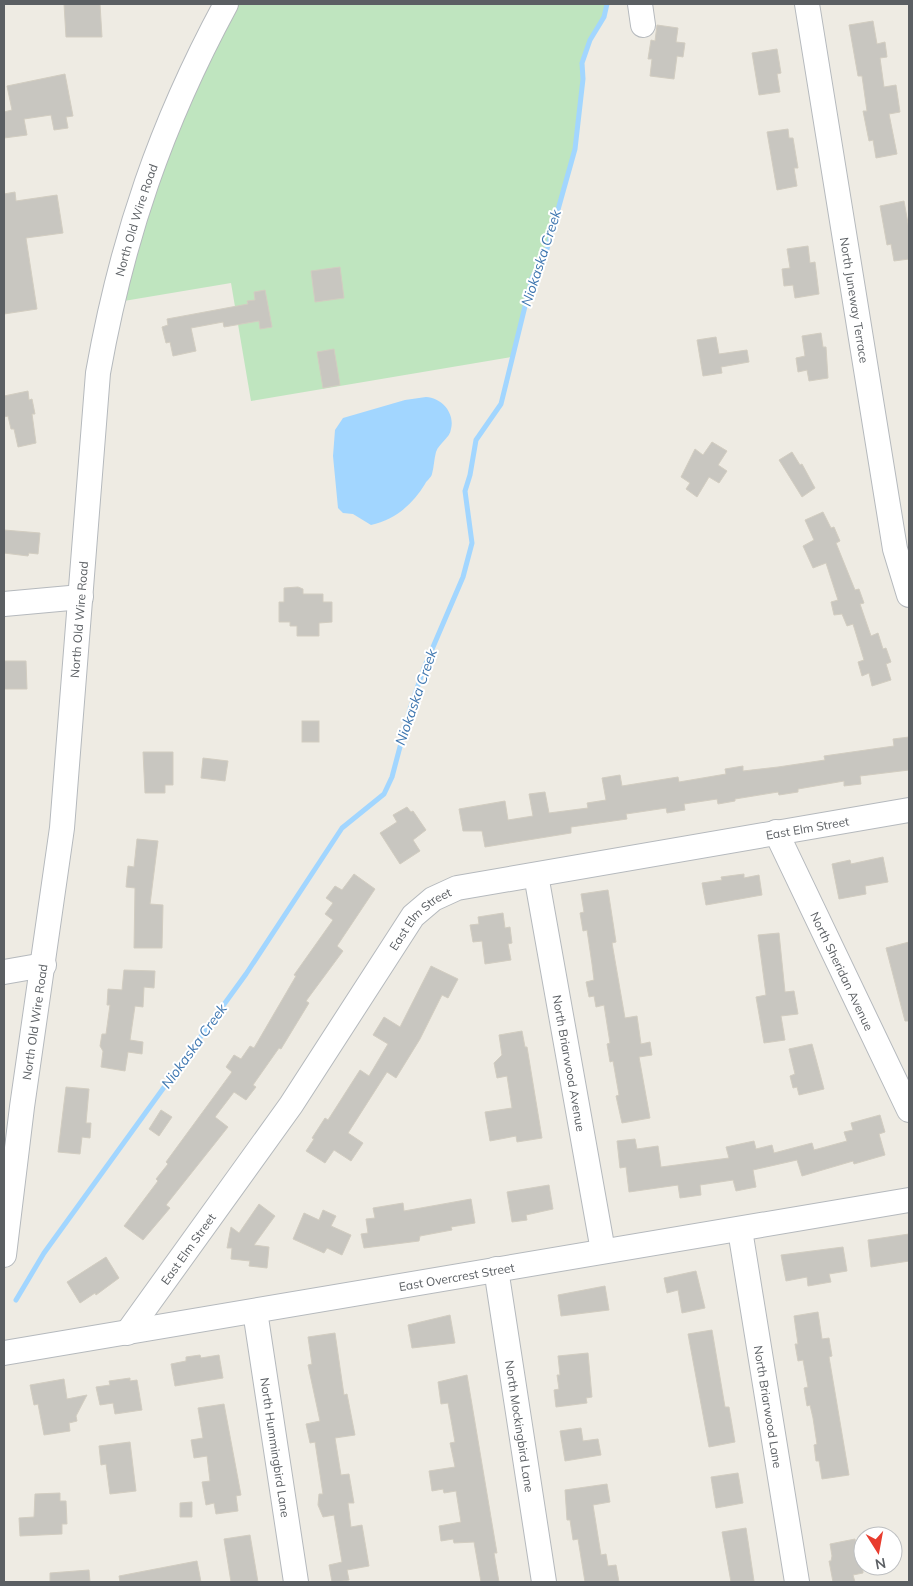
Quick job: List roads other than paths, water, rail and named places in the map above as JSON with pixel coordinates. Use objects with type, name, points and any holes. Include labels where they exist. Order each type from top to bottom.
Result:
[{"type":"street","name":"North Old Wire Road","points":[[4,1255],[22,1107],[44,965],[62,828],[98,373],[117,278],[152,164],[174,110],[226,4]]},
{"type":"street","name":"North Juneway Terrace","points":[[807,4],[895,549],[909,595]]},
{"type":"street","points":[[4,604],[81,596]]},
{"type":"street","name":"East Elm Street","points":[[126,1332],[291,1105],[413,916],[433,899],[457,888],[909,810]]},
{"type":"street","name":"North Sheridan Avenue","points":[[776,832],[909,1110]]},
{"type":"street","name":"North Briarwood Avenue","points":[[536,875],[603,1252]]},
{"type":"street","points":[[4,972],[44,965]]},
{"type":"street","name":"East Overcrest Street","points":[[4,1353],[909,1200]]},
{"type":"street","name":"North Briarwood Lane","points":[[740,1230],[797,1582]]},
{"type":"street","name":"North Mockingbird Lane","points":[[496,1269],[544,1582]]},
{"type":"street","name":"North Hummingbird Lane","points":[[255,1311],[296,1582]]},
{"type":"water","points":[[426,397],[437,400],[446,407],[452,423],[449,435],[436,452],[431,477],[409,504],[395,515],[380,523],[371,525],[353,514],[343,513],[338,508],[333,456],[335,430],[343,418],[405,400]]},
{"type":"waterway","name":"Niokaska Creek","points":[[16,1300],[44,1253],[246,974],[342,828],[384,794],[392,777],[410,709],[424,668],[463,577],[472,543],[465,491],[470,475],[476,440],[501,404],[532,278],[545,256],[575,149],[583,79],[582,63],[590,40],[604,17],[607,4]]}]
